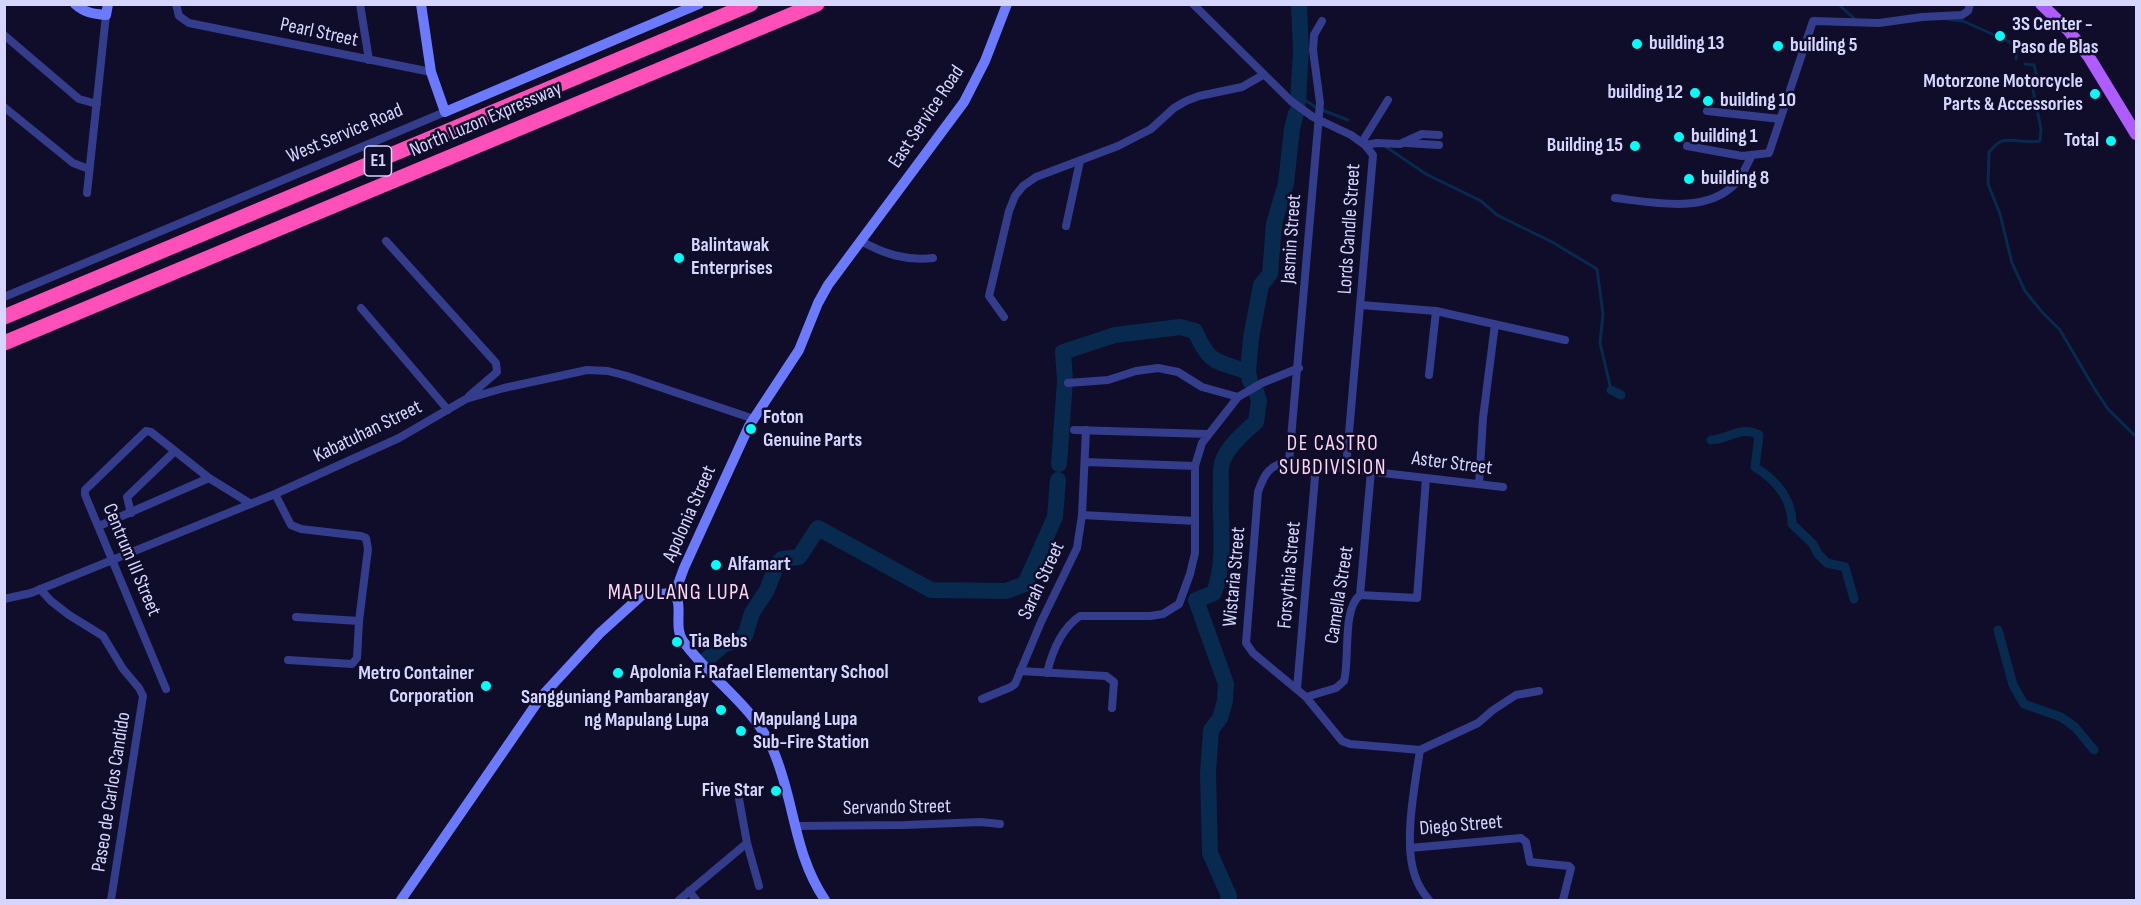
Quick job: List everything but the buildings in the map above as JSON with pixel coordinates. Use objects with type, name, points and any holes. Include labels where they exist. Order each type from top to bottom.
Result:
[{"type":"highway","name":"North Luzon Expressway","points":[[4,317],[751,4]]},
{"type":"highway","name":"North Luzon Expressway","points":[[4,344],[817,4]]},
{"type":"main road","points":[[75,4],[81,10],[89,13],[107,10]]},
{"type":"main road","points":[[421,4],[431,72],[445,112]]},
{"type":"main road","name":"West Service Road","points":[[445,112],[699,4]]},
{"type":"main road","name":"East Service Road","points":[[861,241],[964,102],[985,61],[1007,4]]},
{"type":"main road","points":[[2041,4],[2089,57],[2136,134]]},
{"type":"main road","name":"Apolonia Street","points":[[402,900],[521,723],[558,677],[641,596],[647,593],[674,592],[679,587],[684,568],[753,419],[799,350],[828,285],[861,241]]},
{"type":"main road","points":[[674,592],[677,597],[678,627],[681,638],[753,717],[771,744],[805,864],[820,899]]},
{"type":"street","name":"Pearl Street","points":[[176,4],[179,16],[189,23],[431,72]]},
{"type":"street","points":[[360,4],[369,60]]},
{"type":"street","name":"Lords Candle Street","points":[[1193,4],[1291,101],[1339,128],[1363,143],[1371,151],[1373,161],[1346,468]]},
{"type":"street","points":[[1688,146],[1733,155],[1769,153],[1813,21],[1879,23],[1922,17],[1962,15],[1968,11],[1970,4]]},
{"type":"street","points":[[87,192],[107,10]]},
{"type":"street","name":"Jasmin Street","points":[[1289,462],[1299,368],[1320,103],[1313,50],[1314,35],[1322,21]]},
{"type":"street","points":[[4,35],[79,99],[97,104]]},
{"type":"street","points":[[1004,317],[989,296],[1008,211],[1015,195],[1023,186],[1036,177],[1118,146],[1151,129],[1174,108],[1186,101],[1242,87],[1263,75]]},
{"type":"street","points":[[1363,143],[1388,100]]},
{"type":"street","points":[[4,107],[73,163],[89,170]]},
{"type":"street","points":[[1707,111],[1780,120]]},
{"type":"street","name":"West Service Road","points":[[4,297],[445,112]]},
{"type":"street","points":[[1404,143],[1422,134],[1439,135]]},
{"type":"street","points":[[1363,143],[1438,146]]},
{"type":"street","points":[[1615,198],[1660,202],[1705,201],[1734,185],[1741,177],[1752,155]]},
{"type":"street","points":[[1066,226],[1080,161]]},
{"type":"street","points":[[386,241],[496,363],[497,372],[465,399]]},
{"type":"street","points":[[861,241],[887,254],[906,258],[933,258]]},
{"type":"street","points":[[1361,305],[1436,311],[1565,340]]},
{"type":"street","points":[[361,308],[448,410]]},
{"type":"street","points":[[1429,375],[1436,311]]},
{"type":"street","points":[[1479,484],[1483,418],[1495,324]]},
{"type":"street","points":[[1068,383],[1108,380],[1136,371],[1158,368],[1178,372],[1202,387],[1238,397]]},
{"type":"street","points":[[1047,673],[1057,644],[1070,625],[1080,616],[1150,616],[1163,614],[1179,604],[1195,553],[1197,454],[1208,434],[1238,397],[1262,383],[1299,368]]},
{"type":"street","name":"Kabatuhan Street","points":[[4,599],[18,597],[40,589],[275,494],[399,438],[465,399],[504,388],[587,370],[597,370],[627,376],[753,419]]},
{"type":"street","points":[[1074,430],[1208,434]]},
{"type":"street","name":"Sarah Street","points":[[982,699],[1015,684],[1041,622],[1077,548],[1082,516],[1086,430]]},
{"type":"street","name":"Centrum III Street","points":[[166,688],[85,490],[146,431],[151,432],[175,451]]},
{"type":"street","points":[[131,513],[127,497],[175,451],[209,478],[251,504]]},
{"type":"street","points":[[1085,462],[1195,466]]},
{"type":"street","name":"Aster Street","points":[[1289,462],[1503,487]]},
{"type":"street","name":"Wistaria Street","points":[[1289,462],[1272,466],[1262,479],[1258,492],[1246,643],[1253,652],[1297,689]]},
{"type":"street","name":"Forsythia Street","points":[[1297,689],[1316,465]]},
{"type":"street","name":"Camella Street","points":[[1306,697],[1335,688],[1344,681],[1350,613],[1354,599],[1359,595],[1371,471]]},
{"type":"street","points":[[99,526],[209,478]]},
{"type":"street","points":[[1359,595],[1417,598],[1426,478]]},
{"type":"street","points":[[275,494],[291,525],[296,528],[361,536],[366,538],[368,549],[357,658],[352,664],[288,660]]},
{"type":"street","points":[[1082,516],[1195,521]]},
{"type":"street","name":"Paseo de Carlos Candido","points":[[40,589],[51,602],[103,636],[143,696],[111,900]]},
{"type":"street","points":[[296,617],[359,621]]},
{"type":"street","points":[[1020,671],[1106,676],[1114,682],[1112,708]]},
{"type":"street","points":[[1297,689],[1342,741],[1350,744],[1420,750],[1478,723],[1516,695],[1539,691]]},
{"type":"street","points":[[1420,750],[1410,848],[1414,875],[1429,900]]},
{"type":"street","points":[[736,788],[747,843],[759,886]]},
{"type":"street","name":"Servando Street","points":[[795,826],[981,822],[1000,824]]},
{"type":"street","name":"Diego Street","points":[[1410,848],[1521,838],[1526,842],[1530,862],[1571,868],[1563,900]]},
{"type":"street","points":[[679,900],[747,843]]},
{"type":"street","points":[[689,891],[696,900]]},
{"type":"waterway","points":[[1298,102],[1301,51],[1299,4]]},
{"type":"waterway","points":[[1838,4],[1855,19]]},
{"type":"waterway","points":[[1946,19],[1963,21],[2010,42],[2017,51],[2016,59]]},
{"type":"waterway","points":[[2025,64],[2034,65],[2037,77],[2032,85],[2041,129],[2040,141],[2008,140],[1997,144],[1989,152],[1988,184],[2000,214],[2012,263],[2025,291],[2060,330],[2108,409],[2136,435]]},
{"type":"waterway","points":[[1300,97],[1317,108]]},
{"type":"waterway","points":[[1322,110],[1348,120]]},
{"type":"waterway","points":[[1250,381],[1248,372],[1251,338],[1261,285],[1270,274],[1274,224],[1286,183],[1296,113]]},
{"type":"waterway","points":[[1386,147],[1426,174],[1481,201],[1497,215],[1552,242],[1597,269],[1603,314],[1600,343],[1611,390]]},
{"type":"waterway","points":[[1059,464],[1065,381],[1063,352],[1115,335],[1180,327],[1195,331],[1205,350],[1215,360],[1248,372]]},
{"type":"waterway","points":[[1611,390],[1621,395]]},
{"type":"waterway","points":[[1228,900],[1229,896],[1210,853],[1208,773],[1211,730],[1220,718],[1225,701],[1226,684],[1196,600],[1214,593],[1218,580],[1221,552],[1221,465],[1233,445],[1256,422],[1259,401],[1256,391]]},
{"type":"waterway","points":[[1711,440],[1747,431],[1759,435],[1755,467],[1776,484],[1786,498],[1792,524],[1813,544],[1818,554],[1827,563],[1845,567],[1854,599]]},
{"type":"waterway","points":[[705,661],[723,645],[745,636],[752,613],[767,590],[777,564],[782,559],[799,557],[818,528],[931,590],[1006,591],[1025,584],[1055,517],[1058,480]]},
{"type":"waterway","points":[[1998,630],[2013,685],[2024,704],[2061,717],[2075,727],[2094,750]]},
{"type":"place","name":"3S Center - Paso de Blas","points":[[2000,36]]},
{"type":"place","name":"building 13","points":[[1637,44]]},
{"type":"place","name":"building 5","points":[[1778,46]]},
{"type":"place","name":"building 12","points":[[1695,93]]},
{"type":"place","name":"Motorzone Motorcycle Parts & Accessories","points":[[2095,94]]},
{"type":"place","name":"building 10","points":[[1708,101]]},
{"type":"place","name":"building 1","points":[[1679,137]]},
{"type":"place","name":"Total","points":[[2111,141]]},
{"type":"place","name":"Building 15","points":[[1635,146]]},
{"type":"place","name":"building 8","points":[[1689,179]]},
{"type":"place","name":"Balintawak Enterprises","points":[[679,258]]},
{"type":"place","name":"Foton Genuine Parts","points":[[751,429]]},
{"type":"place","name":"Alfamart","points":[[716,565]]},
{"type":"place","name":"Tia Bebs","points":[[677,642]]},
{"type":"place","name":"Apolonia F. Rafael Elementary School","points":[[618,673]]},
{"type":"place","name":"Metro Container Corporation","points":[[486,686]]},
{"type":"place","name":"Sangguniang Pambarangay ng Mapulang Lupa","points":[[721,710]]},
{"type":"place","name":"Mapulang Lupa Sub-Fire Station","points":[[741,731]]},
{"type":"place","name":"Five Star","points":[[776,791]]},
{"type":"district","name":"DE CASTRO SUBDIVISION","points":[[1333,457]]},
{"type":"district","name":"MAPULANG LUPA","points":[[679,593]]}]
